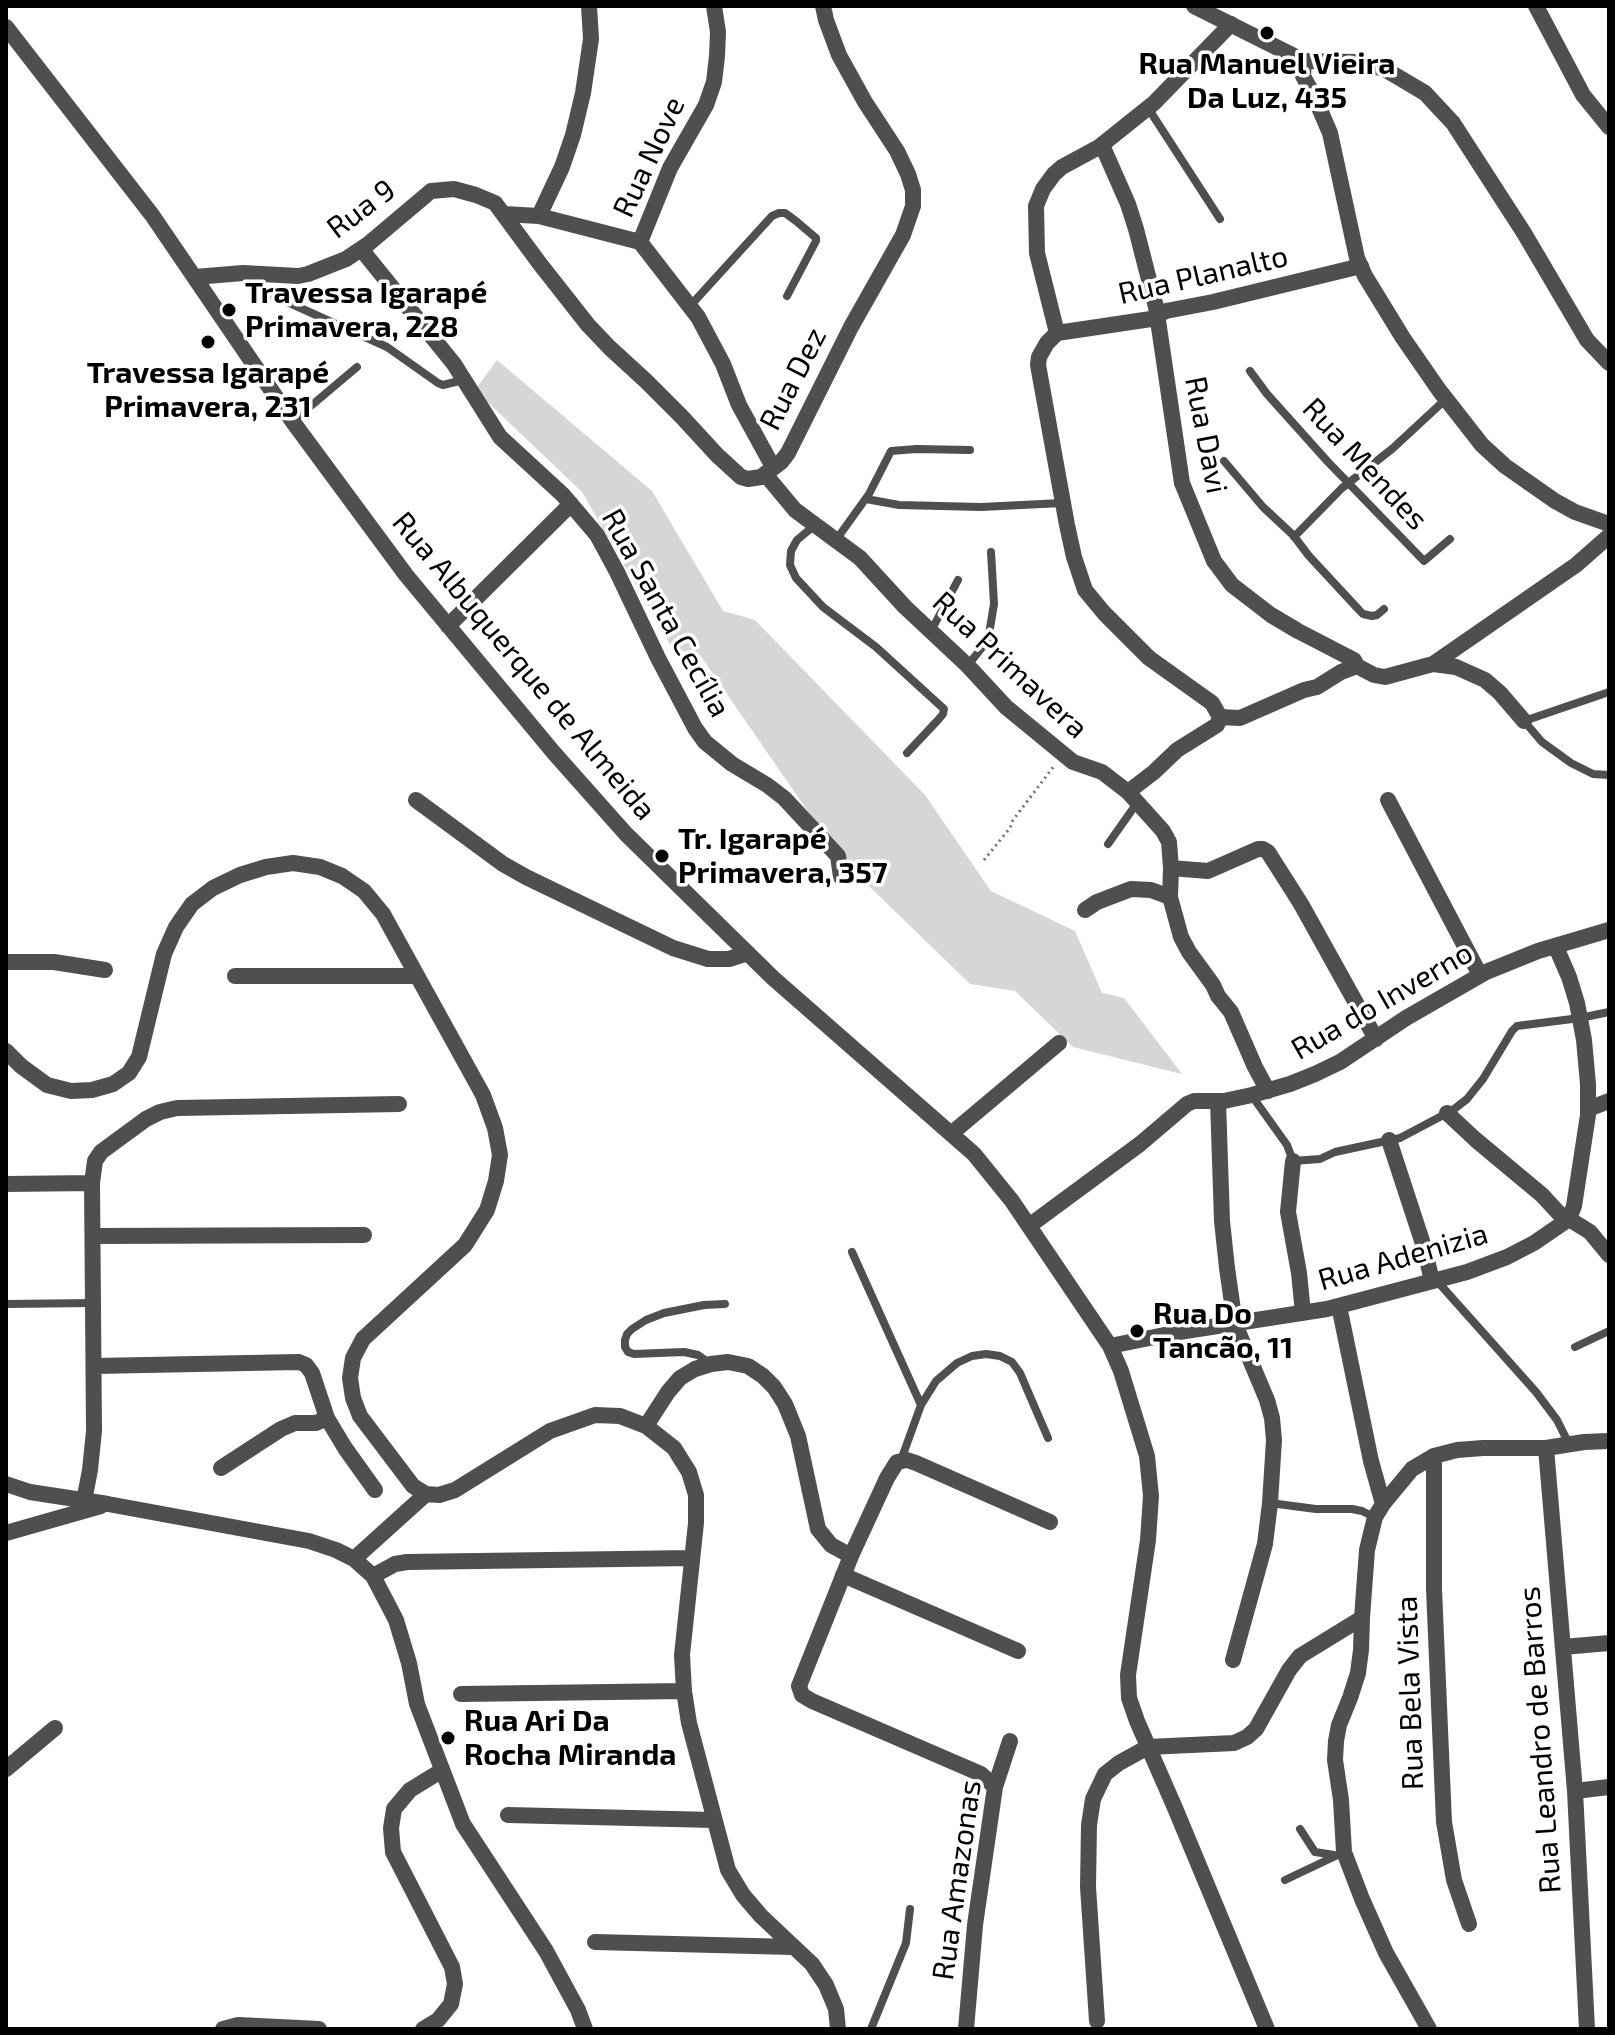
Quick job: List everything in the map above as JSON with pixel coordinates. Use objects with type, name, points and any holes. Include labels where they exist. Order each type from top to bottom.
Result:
[{"type":"street","points":[[539,216],[562,167],[583,93],[591,39],[589,6]]},
{"type":"street","name":"Rua Nove","points":[[504,214],[539,216],[640,242],[670,168],[706,105],[714,82],[718,32],[714,6]]},
{"type":"street","name":"Rua Dez","points":[[504,214],[526,247],[610,348],[741,477],[761,477],[788,453],[851,327],[903,235],[913,206],[913,190],[908,174],[839,55],[823,6]]},
{"type":"street","points":[[1194,6],[1304,61],[1372,65],[1425,93],[1453,123],[1524,233],[1587,340],[1609,363]]},
{"type":"street","points":[[1536,6],[1583,95],[1609,127]]},
{"type":"street","points":[[1220,717],[1212,703],[1149,658],[1085,590],[1062,503],[1038,365],[1047,343],[1057,333],[1037,253],[1036,206],[1054,174],[1102,145],[1148,108],[1231,24]]},
{"type":"street","name":"Rua Albuquerque de Almeida","points":[[6,27],[152,215],[293,422],[397,563],[554,753],[626,834],[748,953],[974,1154],[993,1175],[1110,1346],[1121,1371],[1147,1456],[1151,1496],[1148,1540],[1128,1675],[1129,1698],[1267,2029]]},
{"type":"street","points":[[1304,61],[1303,76],[1330,133],[1357,258],[1403,338],[1482,445],[1528,483],[1575,512],[1609,524]]},
{"type":"street","name":"Rua Davi","points":[[1102,145],[1136,229],[1156,307],[1182,483],[1214,561],[1232,585],[1271,615],[1354,660],[1357,666]]},
{"type":"street","name":"Rua 9","points":[[195,277],[243,273],[308,274],[346,259],[431,191],[438,189],[454,189],[476,195],[495,203],[504,214]]},
{"type":"street","name":"Rua Primavera","points":[[640,242],[698,317],[723,364],[769,470],[795,510],[860,558],[1006,707],[1079,765],[1102,772],[1133,797],[1163,831],[1169,842],[1170,897],[1181,937],[1231,1012],[1255,1067],[1260,1093]]},
{"type":"street","name":"Rua Santa Cecília","points":[[361,249],[440,346],[500,437],[591,526],[705,742],[784,798],[838,856],[841,877]]},
{"type":"street","name":"Rua Planalto","points":[[1057,333],[1138,321],[1166,311],[1361,266]]},
{"type":"street","points":[[448,626],[571,504]]},
{"type":"street","points":[[1220,717],[1240,718],[1317,687],[1357,666],[1385,677],[1433,664],[1576,565],[1609,536]]},
{"type":"street","points":[[1433,664],[1456,667],[1485,680],[1524,721]]},
{"type":"street","points":[[1133,797],[1177,750],[1217,725],[1220,717]]},
{"type":"street","points":[[416,800],[503,864],[673,948],[708,959],[729,959],[748,953]]},
{"type":"street","points":[[1388,800],[1480,975]]},
{"type":"street","points":[[1171,868],[1208,871],[1258,849],[1268,852],[1301,904],[1376,1039]]},
{"type":"street","points":[[6,1051],[47,1085],[71,1091],[92,1090],[113,1084],[129,1073],[139,1057],[164,954],[176,927],[192,904],[213,888],[240,875],[293,863],[320,867],[342,876],[364,891],[383,914],[483,1095],[495,1128],[500,1155],[487,1210],[465,1245],[363,1339],[353,1358],[350,1378],[360,1416],[413,1486],[426,1494],[439,1495],[455,1490],[550,1431],[595,1415],[620,1416],[646,1426],[674,1448],[689,1472],[696,1495],[696,1523],[682,1655],[684,1691],[689,1723],[728,1870],[743,1895],[812,1964],[826,1985],[836,2009],[838,2029]]},
{"type":"street","points":[[1085,910],[1131,889],[1151,890],[1170,897]]},
{"type":"street","name":"Rua do Inverno","points":[[1029,1226],[1140,1144],[1187,1104],[1260,1093],[1290,1084],[1340,1062],[1406,1018],[1480,975],[1538,951],[1609,930]]},
{"type":"street","points":[[1556,947],[1569,977],[1580,1018],[1588,1084],[1588,1109],[1574,1206],[1567,1220]]},
{"type":"street","points":[[6,962],[54,962],[105,970]]},
{"type":"street","points":[[235,976],[417,976]]},
{"type":"street","points":[[952,1133],[1059,1043]]},
{"type":"street","points":[[1218,1101],[1222,1221],[1235,1324],[1263,1389],[1272,1418],[1274,1440],[1265,1544],[1233,1660]]},
{"type":"street","points":[[1588,1109],[1609,1101]]},
{"type":"street","points":[[84,1501],[94,1431],[92,1183],[95,1161],[101,1152],[146,1119],[177,1108],[399,1104]]},
{"type":"street","points":[[1447,1113],[1567,1220],[1602,1234],[1609,1255]]},
{"type":"street","points":[[1389,1140],[1434,1281]]},
{"type":"street","points":[[1293,1161],[1288,1212],[1303,1313]]},
{"type":"street","points":[[6,1184],[92,1183]]},
{"type":"street","name":"Rua Adenizia","points":[[1110,1346],[1339,1306],[1467,1272],[1534,1243],[1567,1220]]},
{"type":"street","points":[[93,1236],[364,1235]]},
{"type":"street","points":[[1339,1306],[1379,1510]]},
{"type":"street","points":[[95,1366],[299,1362],[306,1365],[312,1373],[327,1418],[375,1490]]},
{"type":"street","points":[[646,1426],[680,1378],[695,1369],[728,1362],[748,1366],[774,1387],[785,1404],[798,1436],[818,1529],[831,1545],[851,1556]]},
{"type":"street","points":[[221,1468],[281,1429],[295,1423],[316,1423],[327,1418]]},
{"type":"street","points":[[1429,2029],[1381,1943],[1341,1854],[1336,1741],[1358,1673],[1367,1550],[1379,1510],[1412,1469],[1434,1456],[1457,1450],[1546,1448],[1605,1439]]},
{"type":"street","name":"Rua Leandro de Barros","points":[[1546,1448],[1575,1791],[1587,2029]]},
{"type":"street","name":"Rua Bela Vista","points":[[1434,1456],[1433,1560],[1444,1822],[1454,1880],[1469,1924]]},
{"type":"street","points":[[995,1787],[981,1774],[802,1695],[799,1686],[851,1556],[892,1467],[901,1460],[916,1463],[1050,1522]]},
{"type":"street","points":[[6,1484],[30,1492],[309,1541],[354,1559],[373,1576],[396,1620],[417,1704],[463,1824],[546,1951],[585,2029]]},
{"type":"street","points":[[354,1559],[426,1494]]},
{"type":"street","points":[[6,1533],[108,1504]]},
{"type":"street","points":[[373,1576],[395,1564],[407,1562],[692,1558]]},
{"type":"street","points":[[843,1575],[1018,1651]]},
{"type":"street","points":[[1097,2021],[1088,1887],[1089,1825],[1093,1799],[1105,1774],[1148,1747],[1234,1743],[1247,1737],[1256,1729],[1300,1656],[1362,1618]]},
{"type":"street","points":[[1563,1647],[1609,1643]]},
{"type":"street","points":[[461,1694],[684,1691]]},
{"type":"street","points":[[6,1769],[55,1728]]},
{"type":"street","name":"Rua Amazonas","points":[[966,2029],[975,1925],[995,1787],[1010,1741]]},
{"type":"street","points":[[423,2029],[438,2020],[451,2004],[455,1984],[452,1967],[393,1852],[391,1828],[394,1809],[410,1790],[441,1771]]},
{"type":"street","points":[[1575,1791],[1609,1787]]},
{"type":"street","points":[[508,1815],[714,1820]]},
{"type":"street","points":[[595,1942],[793,1947]]},
{"type":"street","points":[[223,2029],[238,2025],[319,2029]]},
{"type":"lane","points":[[1148,108],[1220,219]]},
{"type":"lane","points":[[690,306],[772,216],[779,213],[785,213],[816,238],[787,296]]},
{"type":"lane","points":[[243,273],[265,292],[387,347],[438,383],[443,385],[464,380]]},
{"type":"lane","points":[[293,422],[357,367]]},
{"type":"lane","name":"Rua Mendes","points":[[1250,371],[1292,423],[1424,561],[1450,539]]},
{"type":"lane","points":[[1294,537],[1349,483],[1392,449],[1446,399]]},
{"type":"lane","points":[[836,540],[866,499],[892,450],[970,450]]},
{"type":"lane","points":[[1224,461],[1363,614],[1377,615],[1384,609]]},
{"type":"lane","points":[[866,499],[908,505],[981,507],[1062,503]]},
{"type":"lane","points":[[815,525],[797,540],[791,551],[790,565],[796,578],[816,601],[882,651],[944,709],[938,720],[907,753]]},
{"type":"lane","points":[[968,666],[988,640],[994,604],[991,552]]},
{"type":"lane","points":[[931,631],[958,580]]},
{"type":"lane","points":[[1609,692],[1524,721],[1542,742],[1571,763],[1593,774],[1609,775]]},
{"type":"lane","points":[[1108,844],[1133,797]]},
{"type":"lane","points":[[1260,1093],[1293,1161],[1312,1161],[1335,1152],[1400,1138],[1453,1110],[1467,1099],[1483,1079],[1514,1028],[1609,1012]]},
{"type":"lane","points":[[852,1252],[921,1405]]},
{"type":"lane","points":[[1434,1281],[1536,1392],[1557,1420],[1569,1444]]},
{"type":"lane","points":[[6,1304],[94,1303]]},
{"type":"lane","points":[[711,1364],[698,1355],[684,1352],[634,1354],[628,1352],[625,1340],[632,1329],[664,1313],[725,1304]]},
{"type":"lane","points":[[1575,1347],[1609,1331]]},
{"type":"lane","points":[[901,1460],[921,1405],[936,1381],[957,1363],[972,1356],[1000,1356],[1012,1362],[1020,1373],[1048,1438]]},
{"type":"lane","points":[[1270,1503],[1316,1509],[1379,1510]]},
{"type":"lane","points":[[1300,1829],[1315,1852],[1341,1854]]},
{"type":"lane","points":[[1285,1880],[1341,1854]]},
{"type":"lane","points":[[871,2029],[906,1943],[910,1909]]},
{"type":"path","points":[[984,860],[1058,761],[1066,756]]},
{"type":"shaded area","points":[[497,360],[652,491],[723,611],[755,620],[925,795],[991,891],[1075,931],[1102,993],[1124,998],[1182,1074],[1073,1047],[1015,991],[970,984],[840,858],[700,655],[672,648],[582,492],[475,390]]},
{"type":"place","name":"Rua Manuel Vieira Da Luz, 435","points":[[1267,33]]},
{"type":"place","name":"Travessa Igarapé Primavera, 228","points":[[229,310]]},
{"type":"place","name":"Travessa Igarapé Primavera, 231","points":[[208,342]]},
{"type":"place","name":"Tr. Igarapé Primavera, 357","points":[[662,856]]},
{"type":"place","name":"Rua Do Tancão, 11","points":[[1137,1331]]},
{"type":"place","name":"Rua Ari Da Rocha Miranda","points":[[448,1738]]}]
